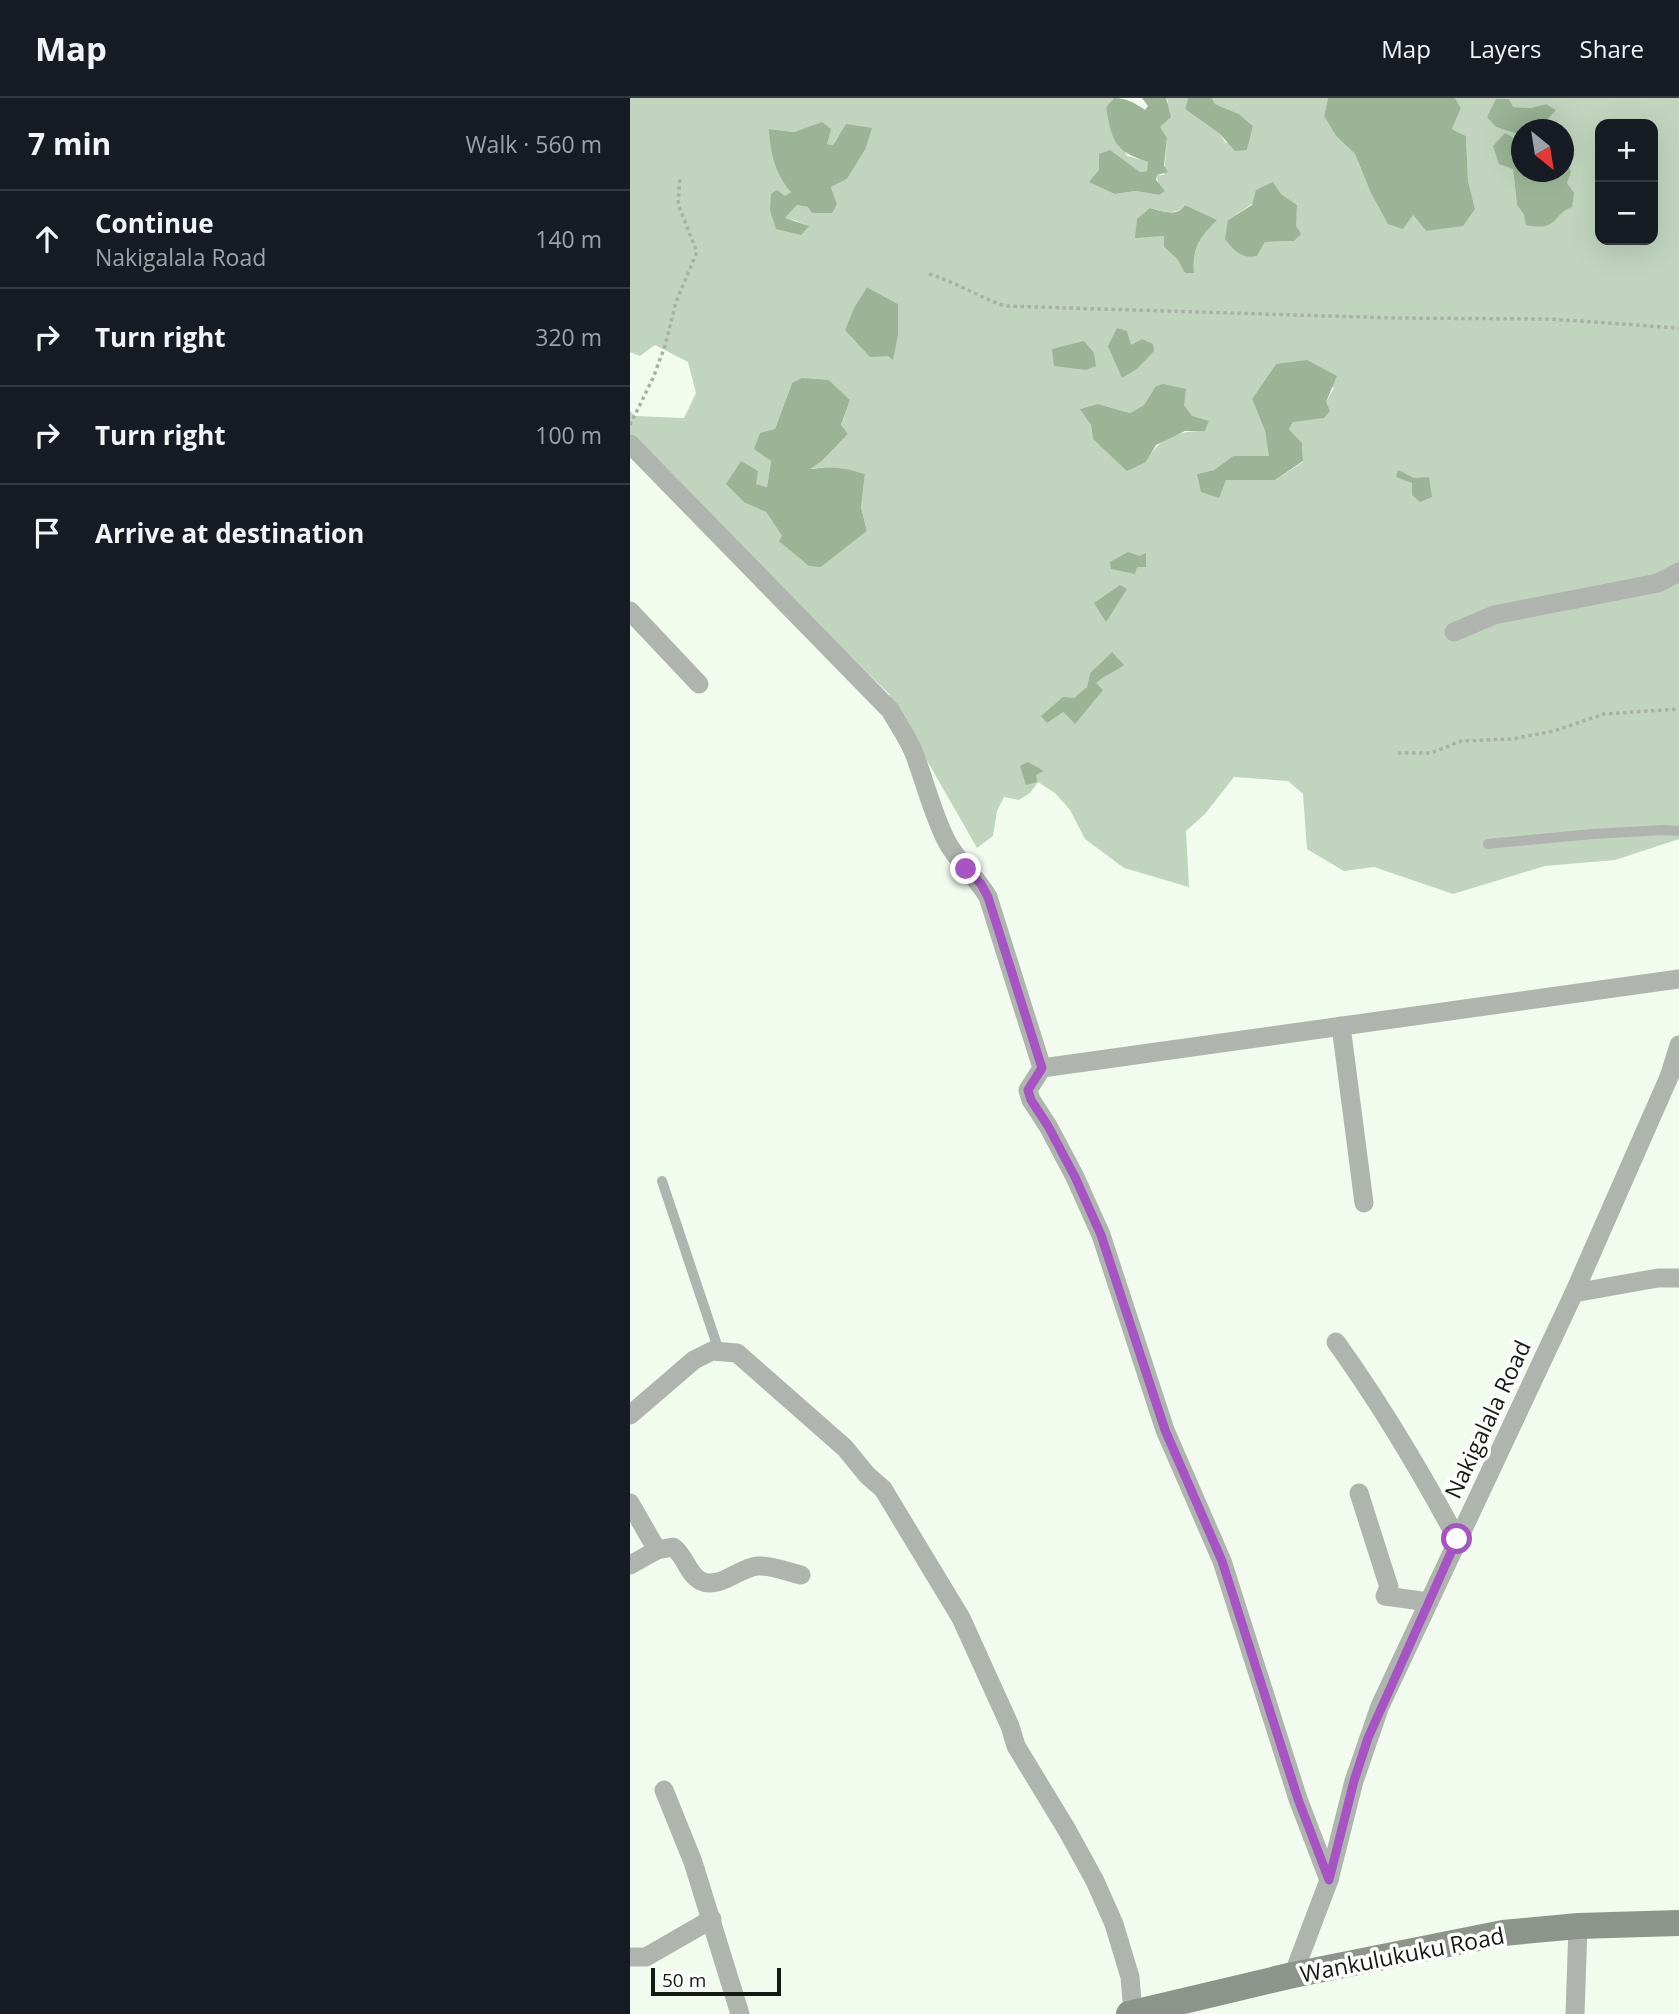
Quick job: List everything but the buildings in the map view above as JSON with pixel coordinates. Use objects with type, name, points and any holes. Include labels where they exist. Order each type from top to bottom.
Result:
[{"type":"main road","name":"Wankulukuku Road","points":[[1131,2013],[1293,1975],[1503,1933],[1578,1926],[1679,1923]]},
{"type":"street","points":[[630,444],[890,710],[914,752],[929,801],[947,841],[988,897],[1042,1068]]},
{"type":"street","points":[[1454,632],[1494,615],[1657,583],[1679,572]]},
{"type":"street","points":[[630,611],[699,684]]},
{"type":"street","points":[[1329,1880],[1298,1799],[1222,1561],[1165,1430],[1101,1235],[1075,1177],[1031,1100],[1028,1090],[1042,1068],[1679,979]]},
{"type":"street","points":[[1341,1026],[1364,1203]]},
{"type":"street","name":"Nakigalala Road","points":[[1293,1975],[1329,1880],[1354,1781],[1368,1738],[1457,1539],[1674,1077],[1679,1045]]},
{"type":"street","points":[[1574,1293],[1658,1278],[1679,1278]]},
{"type":"street","points":[[1336,1342],[1397,1431],[1457,1539]]},
{"type":"street","points":[[630,1415],[694,1360],[712,1351],[737,1353],[845,1448],[867,1475],[884,1489],[961,1618],[1010,1726],[1016,1746],[1095,1881],[1114,1924],[1130,1977],[1131,2013]]},
{"type":"street","points":[[1359,1493],[1389,1587],[1385,1596],[1429,1602]]},
{"type":"street","points":[[630,1503],[657,1550]]},
{"type":"street","points":[[630,1565],[657,1550],[673,1547],[680,1552],[696,1578],[708,1583],[760,1565],[801,1575]]},
{"type":"street","points":[[664,1790],[693,1862],[740,2014]]},
{"type":"street","points":[[630,1957],[646,1957],[712,1919]]},
{"type":"street","points":[[1575,2014],[1578,1926]]},
{"type":"lane","points":[[1488,845],[1604,833],[1679,831]]},
{"type":"lane","points":[[662,1181],[719,1351]]},
{"type":"path","points":[[630,425],[653,378],[665,346],[676,302],[697,252],[678,204],[680,177]]},
{"type":"path","points":[[929,274],[950,280],[983,298],[1005,306],[1393,318],[1550,319],[1679,328]]},
{"type":"path","points":[[1398,753],[1431,753],[1461,741],[1512,739],[1554,731],[1604,714],[1679,709]]},
{"type":"shaded area","points":[[630,98],[1114,98],[1106,107],[1127,156],[1149,162],[1147,171],[1140,172],[1115,194],[1136,191],[1159,195],[1157,175],[1164,175],[1167,138],[1159,126],[1168,101],[1166,98],[1188,98],[1185,109],[1220,134],[1225,142],[1247,150],[1253,126],[1239,114],[1215,104],[1212,98],[1328,98],[1324,116],[1336,136],[1355,154],[1370,191],[1413,215],[1426,231],[1475,209],[1468,180],[1466,136],[1452,129],[1461,108],[1455,98],[1679,98],[1679,839],[1615,860],[1545,866],[1453,894],[1374,867],[1344,871],[1307,849],[1303,794],[1288,781],[1234,777],[1205,814],[1186,831],[1189,887],[1124,868],[1085,839],[1070,810],[1055,793],[1038,782],[1030,793],[1019,800],[1004,797],[997,811],[993,836],[977,848],[889,694],[630,439],[630,411],[635,416],[684,418],[696,393],[688,362],[655,345],[640,356],[630,352]],"holes":[[[823,122],[827,144],[833,145],[838,136],[865,150],[847,179],[831,187],[837,204],[808,207],[797,205],[784,219],[808,226],[776,228],[785,197],[791,192],[769,129],[794,132]],[[1281,194],[1297,205],[1294,241],[1265,242],[1257,256],[1228,220],[1252,204]],[[1185,205],[1216,220],[1199,243],[1194,256],[1194,272],[1185,273],[1177,259],[1164,247],[1164,236],[1150,208],[1164,212],[1177,211]],[[867,287],[898,304],[845,330]],[[1276,364],[1289,364],[1334,388],[1326,402],[1293,422],[1289,429],[1302,443],[1303,462],[1275,480],[1226,480],[1197,474],[1214,470],[1233,456],[1270,456],[1265,431],[1252,399]],[[829,380],[850,400],[841,426],[848,434],[822,461],[808,469],[837,468],[865,474],[861,508],[867,531],[821,567],[782,536],[766,512],[745,503],[758,471],[755,484],[767,487],[771,461],[754,448],[775,429],[792,383]],[[1155,387],[1184,405],[1192,417],[1209,421],[1205,431],[1177,434],[1163,441],[1146,462],[1093,439],[1091,425],[1081,409],[1098,404],[1130,413],[1144,405]],[[1112,652],[1107,673],[1095,683],[1102,690],[1074,723],[1063,712],[1087,687],[1090,673]]]},
{"type":"shaded area","points":[[1114,98],[1131,101],[1145,110],[1148,106],[1142,98],[1166,98],[1171,117],[1160,127],[1167,138],[1164,166],[1168,172],[1157,175],[1156,180],[1165,191],[1159,195],[1136,191],[1115,194],[1089,182],[1099,170],[1099,154],[1110,150],[1140,172],[1147,171],[1148,162],[1128,154],[1116,143],[1106,107]]},
{"type":"shaded area","points":[[1188,98],[1212,98],[1215,104],[1239,114],[1253,126],[1247,150],[1235,151],[1220,134],[1185,109]]},
{"type":"shaded area","points":[[1328,98],[1455,98],[1461,108],[1452,129],[1466,136],[1468,180],[1475,209],[1463,226],[1426,231],[1413,215],[1403,229],[1388,224],[1370,191],[1355,154],[1336,136],[1324,116]]},
{"type":"shaded area","points":[[1496,99],[1509,99],[1513,107],[1531,108],[1546,104],[1556,110],[1548,119],[1511,119],[1511,132],[1496,127],[1487,117]]},
{"type":"shaded area","points":[[822,122],[831,129],[827,144],[833,145],[846,124],[872,128],[865,150],[847,179],[831,187],[837,204],[832,213],[812,213],[808,207],[797,205],[785,218],[809,226],[801,235],[776,229],[770,210],[771,194],[777,190],[785,196],[791,192],[774,162],[769,129],[794,132]]},
{"type":"shaded area","points":[[1505,133],[1511,136],[1511,168],[1499,164],[1493,146]]},
{"type":"shaded area","points":[[1273,182],[1281,194],[1297,205],[1296,226],[1301,234],[1294,241],[1265,242],[1257,256],[1243,255],[1225,239],[1228,220],[1252,205],[1256,190]]},
{"type":"shaded area","points":[[1514,182],[1567,182],[1574,193],[1572,207],[1544,226],[1526,225],[1524,215],[1517,205]]},
{"type":"shaded area","points":[[1185,205],[1217,220],[1198,244],[1194,257],[1194,273],[1185,273],[1177,259],[1164,247],[1164,236],[1135,238],[1137,219],[1150,208],[1173,212]]},
{"type":"shaded area","points":[[867,287],[898,304],[898,335],[893,360],[888,356],[870,357],[845,330]]},
{"type":"shaded area","points":[[1117,328],[1127,331],[1131,345],[1142,339],[1153,344],[1154,351],[1137,369],[1122,378],[1108,346]]},
{"type":"shaded area","points":[[1084,341],[1094,353],[1096,366],[1086,370],[1054,366],[1052,349]]},
{"type":"shaded area","points":[[1307,360],[1337,376],[1326,402],[1330,411],[1324,418],[1293,422],[1289,429],[1302,443],[1303,461],[1275,480],[1226,480],[1219,498],[1201,492],[1197,474],[1214,470],[1233,456],[1269,456],[1265,431],[1252,399],[1276,364]]},
{"type":"shaded area","points":[[802,378],[829,380],[850,400],[841,425],[848,434],[822,461],[810,469],[838,468],[865,474],[861,508],[867,531],[821,567],[809,566],[779,541],[782,536],[766,512],[745,503],[726,484],[741,461],[758,471],[756,484],[767,487],[771,461],[754,449],[760,433],[775,429],[792,383]]},
{"type":"shaded area","points":[[1163,384],[1186,389],[1184,405],[1192,416],[1209,421],[1205,431],[1185,431],[1156,445],[1146,462],[1127,471],[1093,439],[1091,425],[1080,409],[1098,404],[1130,413],[1144,405],[1155,387]]},
{"type":"shaded area","points":[[1398,470],[1414,478],[1429,477],[1432,497],[1420,502],[1412,495],[1412,483],[1396,477]]},
{"type":"shaded area","points":[[1128,552],[1140,556],[1146,553],[1146,567],[1137,567],[1135,574],[1111,569],[1110,562]]},
{"type":"shaded area","points":[[1120,585],[1127,589],[1106,622],[1094,603]]},
{"type":"shaded area","points":[[1112,652],[1124,665],[1096,683],[1103,690],[1075,724],[1063,712],[1047,723],[1041,716],[1063,697],[1074,698],[1087,687],[1090,673]]},
{"type":"shaded area","points":[[1028,762],[1044,771],[1036,775],[1037,782],[1026,785],[1020,766]]},
{"type":"route","points":[[966,869],[981,884],[988,897],[1042,1068],[1028,1090],[1031,1100],[1075,1177],[1101,1235],[1165,1430],[1222,1561],[1298,1799],[1329,1880],[1354,1781],[1380,1706],[1457,1539]]}]
